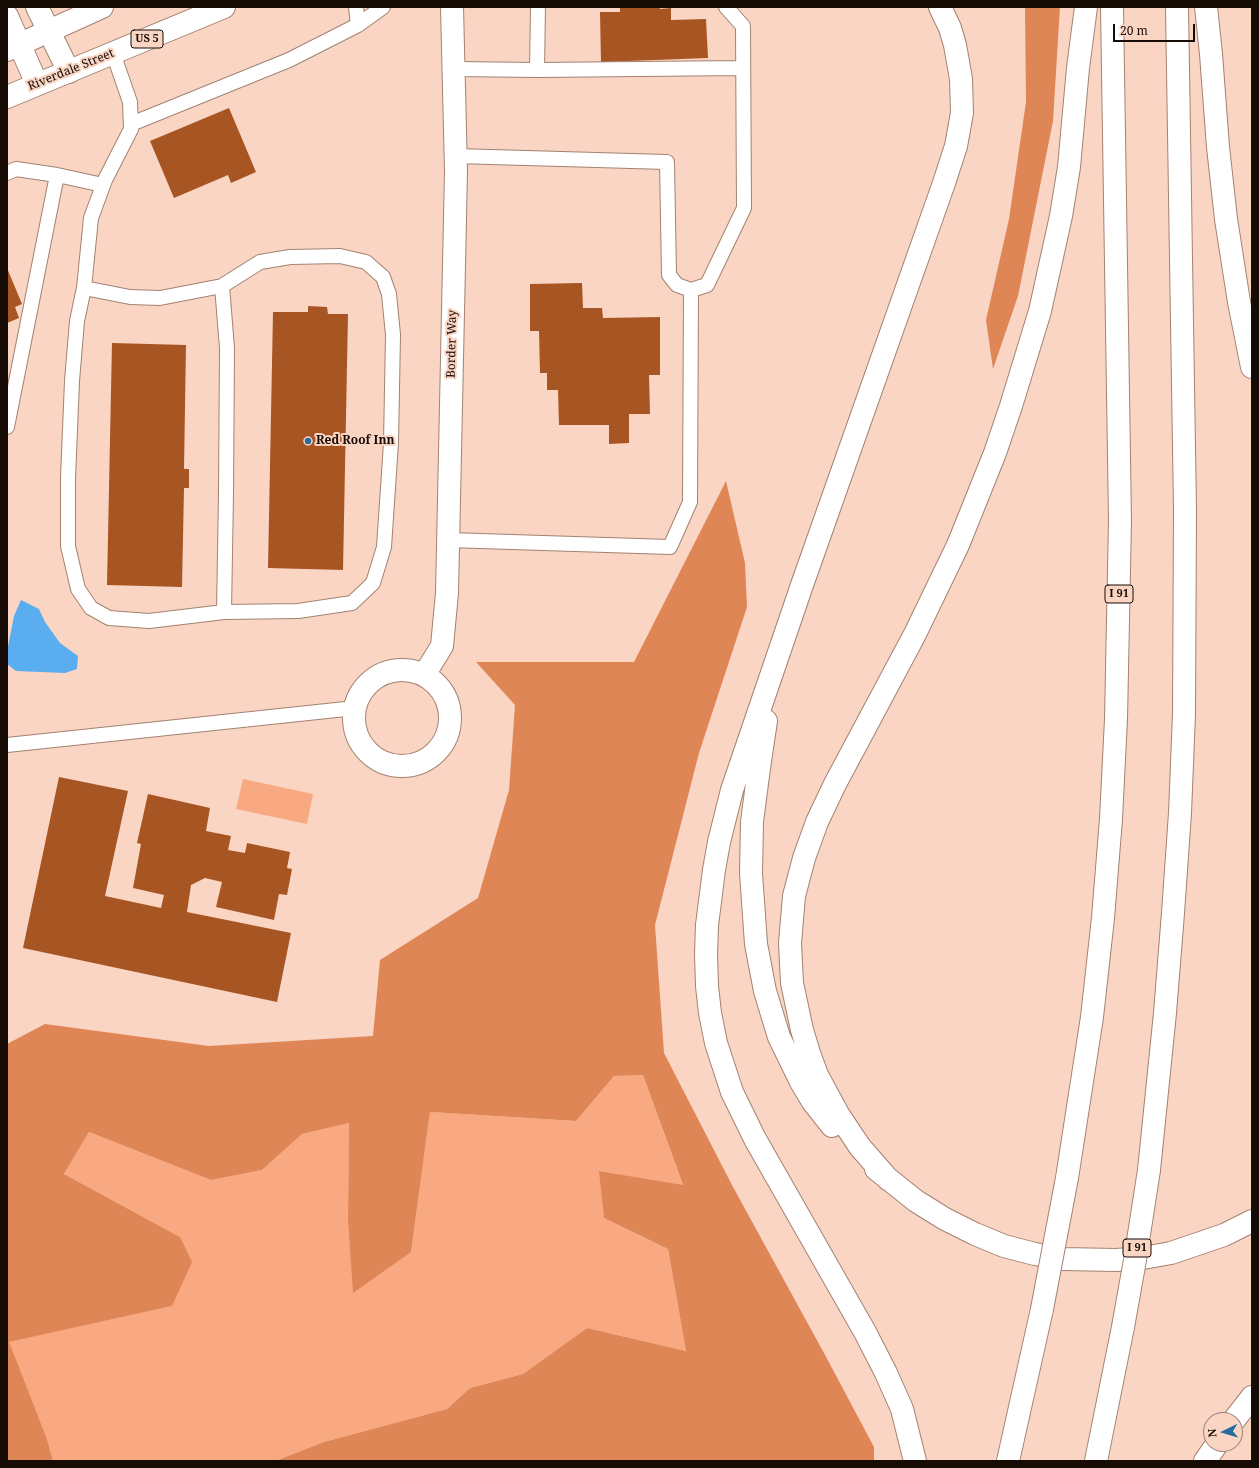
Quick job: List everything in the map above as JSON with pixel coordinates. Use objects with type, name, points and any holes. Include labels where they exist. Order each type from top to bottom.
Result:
[{"type":"main road","points":[[37,7],[69,72]]},
{"type":"main road","points":[[13,47],[102,7]]},
{"type":"main road","name":"Riverdale Street","points":[[7,97],[224,7]]},
{"type":"main road","name":"Border Way","points":[[424,675],[442,646],[447,593],[455,156],[452,7]]},
{"type":"main road","points":[[915,1461],[902,1409],[886,1373],[865,1332],[754,1139],[732,1092],[716,1043],[710,1013],[707,978],[707,925],[719,842],[739,767],[956,146],[962,113],[961,79],[950,28],[940,7]]},
{"type":"main road","points":[[888,1179],[860,1147],[838,1114],[817,1075],[809,1053],[802,1030],[792,983],[790,943],[794,896],[804,858],[817,822],[835,784],[915,634],[958,545],[996,453],[1012,406],[1040,311],[1061,216],[1069,167],[1078,68],[1086,7]]},
{"type":"main road","name":"I 91","points":[[1008,1461],[1042,1309],[1067,1178],[1092,1017],[1112,819],[1116,719],[1120,521],[1112,7]]},
{"type":"main road","name":"I 91","points":[[1096,1461],[1124,1327],[1149,1170],[1165,1013],[1180,813],[1184,714],[1185,495],[1178,7]]},
{"type":"main road","points":[[1206,7],[1226,218],[1238,295],[1252,367]]},
{"type":"main road","points":[[7,16],[13,47],[37,84]]},
{"type":"main road","points":[[802,585],[790,620],[764,730],[752,822],[752,898],[756,944],[761,976],[771,1012],[782,1043],[801,1082],[826,1120],[840,1136],[870,1164],[916,1201],[945,1219],[975,1234],[1004,1246],[1035,1254],[1063,1259],[1116,1260],[1143,1258],[1171,1253],[1224,1235],[1252,1222]]},
{"type":"main road","points":[[395,670],[410,670],[424,675],[437,685],[446,699],[450,715],[448,731],[441,746],[429,758],[414,765],[397,766],[381,762],[368,752],[358,738],[354,722],[355,708],[360,694],[369,682],[381,674],[395,670]]},
{"type":"main road","points":[[1240,1412],[1252,1397]]},
{"type":"main road","points":[[1205,1461],[1211,1452]]},
{"type":"lane","points":[[356,7],[358,25]]},
{"type":"lane","points":[[131,124],[289,60],[358,25],[383,7]]},
{"type":"lane","points":[[537,70],[538,7]]},
{"type":"lane","points":[[455,156],[667,162],[669,275],[677,285],[691,290],[707,285],[744,208],[742,26],[726,7]]},
{"type":"lane","points":[[84,288],[130,297],[160,298],[222,286],[260,262],[290,257],[340,256],[366,262],[383,277],[389,294],[393,335],[391,443],[384,547],[373,583],[352,603],[298,611],[224,612],[149,621],[109,618],[91,608],[78,589],[68,546],[68,478],[72,381],[77,321],[84,288],[91,218],[103,185],[131,130],[130,102],[113,53]]},
{"type":"lane","points":[[454,69],[537,70],[743,68]]},
{"type":"lane","points":[[7,173],[16,169],[57,175],[103,185]]},
{"type":"lane","points":[[7,427],[57,175]]},
{"type":"lane","points":[[222,286],[227,348],[224,612]]},
{"type":"lane","points":[[448,540],[670,547],[690,502],[691,290]]},
{"type":"lane","points":[[7,745],[355,708]]},
{"type":"shaded area","points":[[1025,7],[1060,7],[1053,121],[1018,296],[993,369],[986,320],[1009,219],[1026,102]]},
{"type":"shaded area","points":[[726,481],[745,563],[747,607],[699,753],[655,925],[664,1053],[733,1187],[874,1447],[874,1461],[275,1461],[324,1442],[447,1409],[470,1388],[523,1374],[587,1328],[686,1351],[668,1249],[604,1218],[599,1171],[683,1185],[643,1075],[614,1076],[576,1121],[430,1112],[411,1252],[353,1293],[348,1219],[349,1123],[302,1134],[262,1170],[211,1180],[89,1132],[64,1174],[180,1237],[192,1262],[172,1306],[9,1342],[47,1439],[53,1461],[7,1461],[7,1044],[45,1024],[209,1046],[373,1036],[380,960],[478,898],[509,790],[515,705],[476,662],[634,662]]},
{"type":"shaded area","points":[[243,779],[313,794],[307,824],[236,809]]},
{"type":"shaded area","points":[[643,1075],[683,1186],[600,1171],[604,1218],[668,1249],[686,1351],[587,1328],[523,1374],[470,1388],[447,1409],[324,1442],[275,1461],[53,1461],[47,1439],[8,1342],[172,1306],[180,1237],[64,1174],[89,1132],[211,1180],[262,1170],[302,1134],[349,1123],[348,1219],[411,1252],[430,1112],[576,1121],[614,1076]]},
{"type":"water","points":[[21,600],[39,609],[45,622],[60,643],[78,656],[77,669],[65,673],[16,671],[7,664],[7,652],[14,616]]},
{"type":"building","points":[[620,7],[660,7],[660,9],[671,8],[671,20],[706,19],[708,58],[601,62],[600,12],[620,12]]},
{"type":"building","points":[[229,108],[256,172],[231,183],[228,175],[174,198],[150,141]]},
{"type":"building","points":[[7,268],[22,304],[15,307],[19,318],[7,323]]},
{"type":"building","points":[[582,283],[583,308],[602,308],[603,318],[660,317],[660,375],[649,375],[650,414],[629,414],[629,443],[609,444],[609,425],[559,425],[558,390],[547,390],[547,373],[540,373],[539,331],[530,331],[530,284]]},
{"type":"building","name":"Red Roof Inn","points":[[308,306],[327,307],[328,314],[348,314],[343,570],[268,568],[273,312],[308,312]]},
{"type":"building","points":[[112,343],[186,345],[184,469],[189,469],[189,488],[184,488],[182,587],[107,585]]},
{"type":"building","points":[[59,777],[128,791],[105,896],[161,908],[164,895],[133,888],[141,844],[137,843],[148,794],[210,808],[206,831],[231,836],[228,850],[245,853],[247,843],[290,852],[287,868],[292,869],[287,895],[279,894],[274,920],[216,907],[222,882],[205,878],[191,885],[187,912],[291,933],[277,1002],[23,948]]},
{"type":"place","name":"Red Roof Inn","points":[[308,441]]}]
